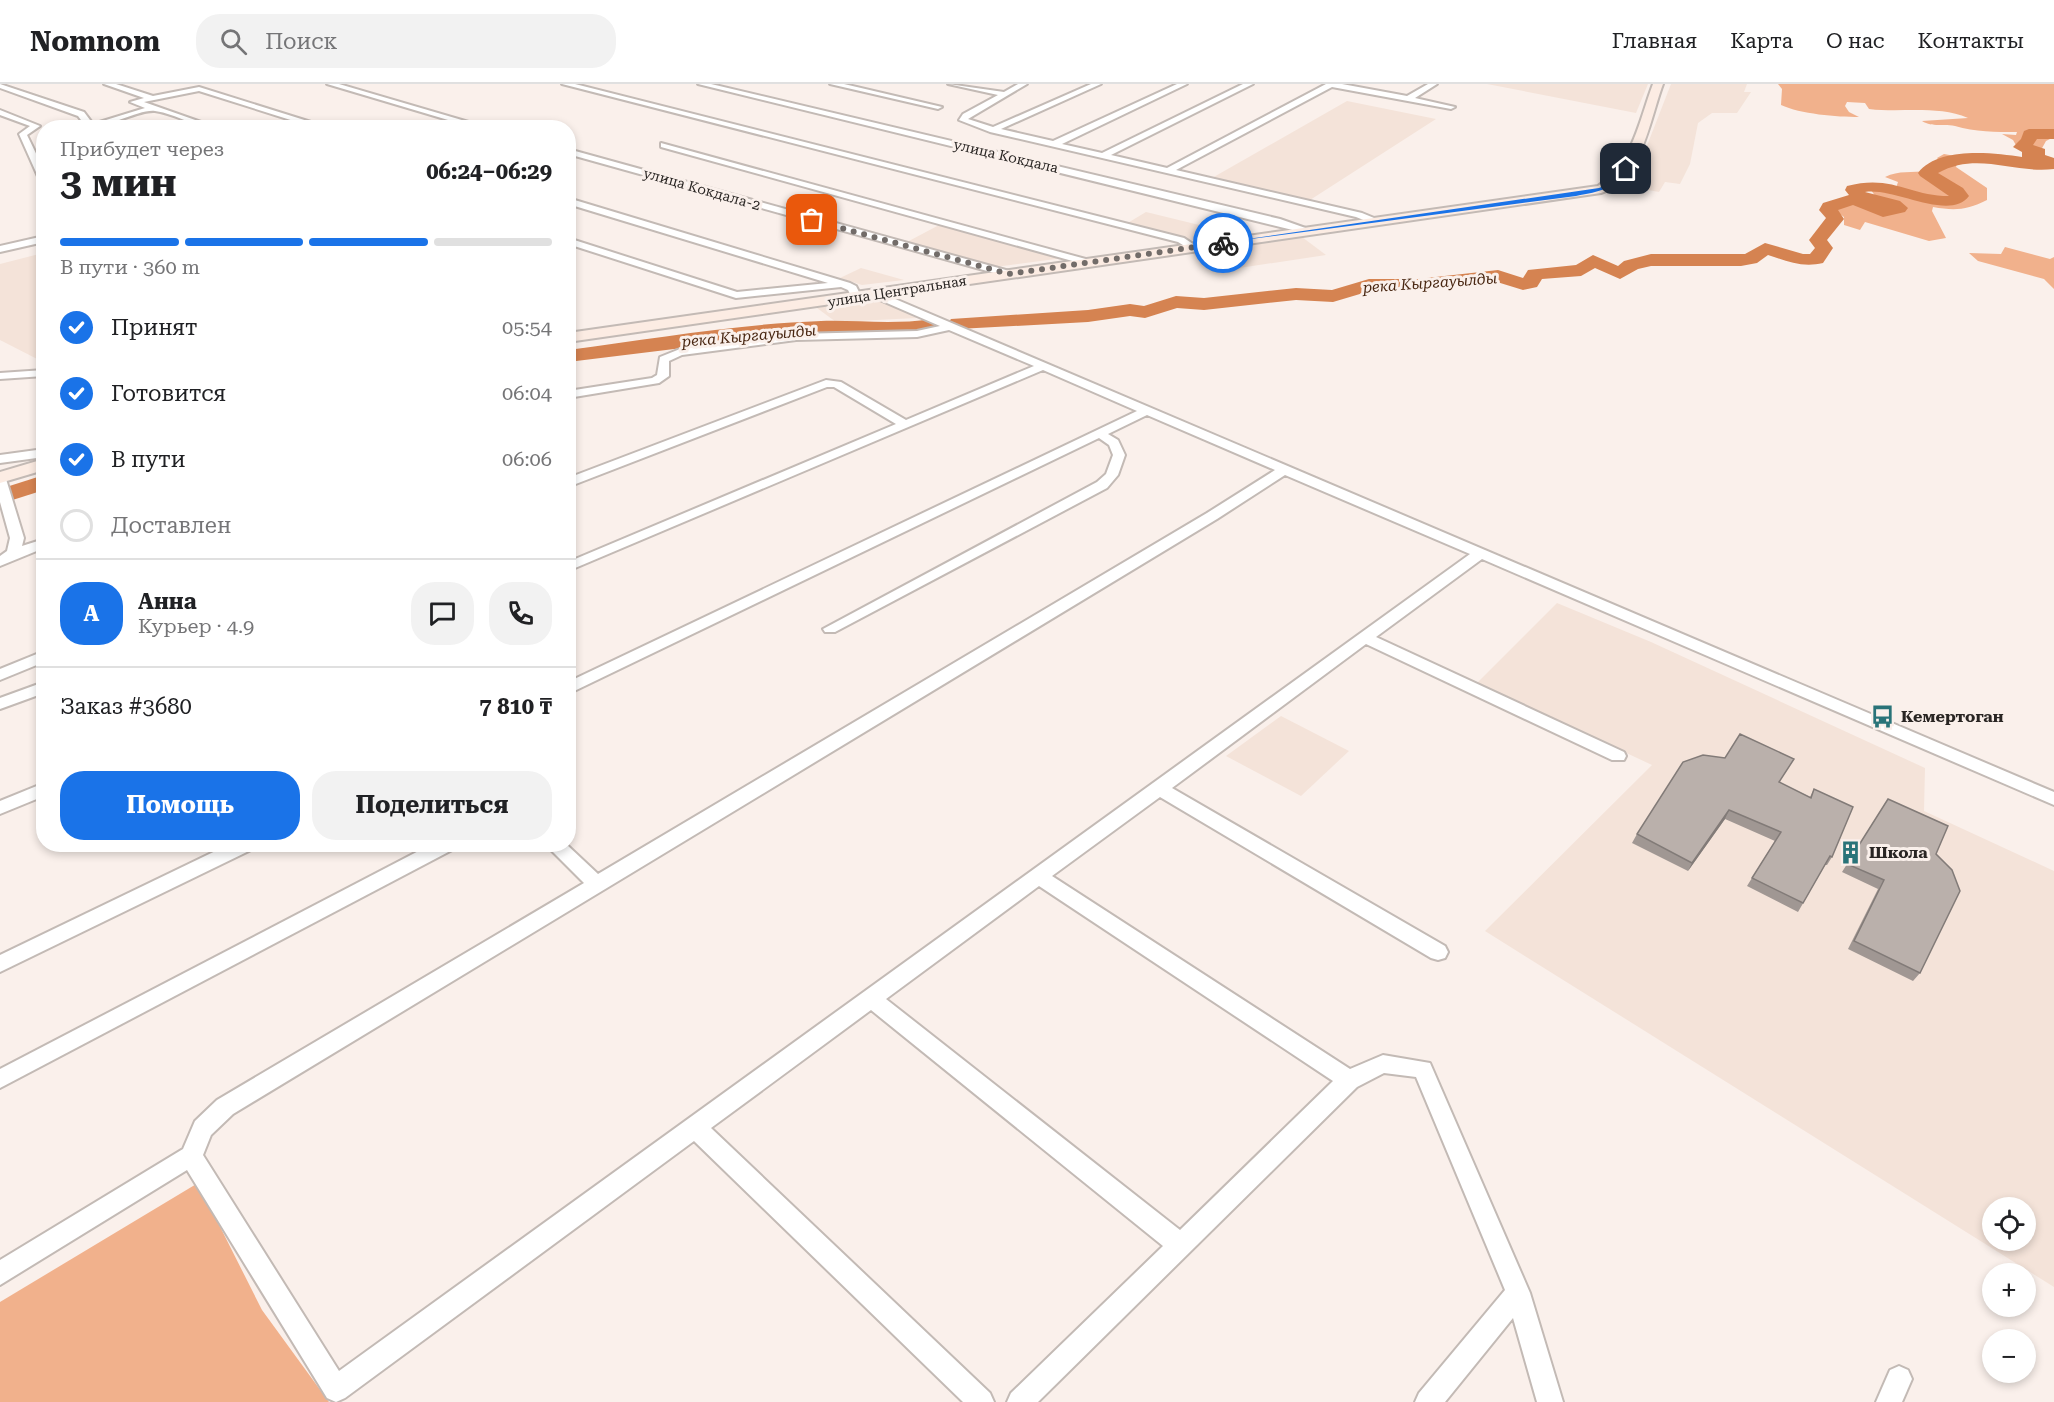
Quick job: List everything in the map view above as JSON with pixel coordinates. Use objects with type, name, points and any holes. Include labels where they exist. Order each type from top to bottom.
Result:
[{"type":"main road","name":"улица Центральная","points":[[576,337],[1600,189],[1615,183],[1626,169],[1658,84]]},
{"type":"main road","points":[[3,487],[36,468]]},
{"type":"street","points":[[108,84],[152,98]]},
{"type":"street","points":[[331,84],[457,120]]},
{"type":"street","points":[[566,84],[1181,240],[1194,248]]},
{"type":"street","name":"улица Кокдала","points":[[702,84],[1280,222],[1309,231]]},
{"type":"street","points":[[834,84],[938,107]]},
{"type":"street","points":[[952,84],[1005,94]]},
{"type":"street","points":[[1023,84],[963,120],[1052,145],[1359,215],[1376,222]]},
{"type":"street","points":[[993,130],[1097,84]]},
{"type":"street","points":[[1052,145],[1184,84]]},
{"type":"street","points":[[1102,156],[1250,84]]},
{"type":"street","points":[[1167,171],[1331,84],[1450,107]]},
{"type":"street","points":[[1408,99],[1433,84]]},
{"type":"street","points":[[0,86],[81,114],[86,120]]},
{"type":"street","points":[[190,120],[134,102],[199,89],[300,120]]},
{"type":"street","points":[[10,100],[30,96]]},
{"type":"street","points":[[114,120],[153,108]]},
{"type":"street","points":[[0,112],[36,126]]},
{"type":"street","points":[[36,126],[23,134],[36,163]]},
{"type":"street","points":[[664,145],[1090,262]]},
{"type":"street","name":"улица Кокдала-2","points":[[576,153],[1009,274]]},
{"type":"street","points":[[576,203],[846,285],[852,288],[857,298]]},
{"type":"street","points":[[0,249],[36,241]]},
{"type":"street","points":[[576,244],[736,295],[846,285]]},
{"type":"street","points":[[877,295],[2054,799]]},
{"type":"street","points":[[576,394],[655,381],[663,376],[664,359],[680,352],[796,337],[916,334],[948,327]]},
{"type":"street","points":[[576,564],[1042,367]]},
{"type":"street","points":[[0,376],[36,374]]},
{"type":"street","points":[[576,480],[826,383],[837,384],[905,424]]},
{"type":"street","points":[[576,685],[1146,411]]},
{"type":"street","points":[[830,629],[1102,485],[1112,475],[1119,455],[1114,443],[1100,434]]},
{"type":"street","points":[[0,459],[36,454]]},
{"type":"street","points":[[0,1273],[191,1156],[203,1128],[225,1107],[1284,470]]},
{"type":"street","points":[[3,487],[16,538],[14,553]]},
{"type":"street","points":[[0,562],[14,553],[36,546]]},
{"type":"street","points":[[191,1156],[292,1322],[336,1389],[1480,554]]},
{"type":"street","points":[[1365,638],[1618,756]]},
{"type":"street","points":[[0,675],[36,659]]},
{"type":"street","points":[[0,704],[36,690]]},
{"type":"street","points":[[1159,788],[1438,952]]},
{"type":"street","points":[[0,807],[36,792]]},
{"type":"street","points":[[0,964],[231,852]]},
{"type":"street","points":[[0,1079],[433,852]]},
{"type":"street","points":[[563,852],[597,884]]},
{"type":"street","points":[[1038,876],[1349,1080]]},
{"type":"street","points":[[870,998],[1181,1245]]},
{"type":"street","points":[[1020,1402],[1349,1080],[1383,1064],[1423,1069],[1518,1293],[1550,1402]]},
{"type":"street","points":[[694,1126],[981,1402]]},
{"type":"street","points":[[1428,1402],[1518,1293]]},
{"type":"shaded area","points":[[1487,84],[1648,84],[1636,113]]},
{"type":"shaded area","points":[[1671,84],[1747,84],[1744,92],[1751,92],[1737,113],[1712,113],[1698,123],[1690,164],[1680,184],[1665,182],[1659,192],[1626,186],[1634,179]]},
{"type":"shaded area","points":[[1778,84],[2054,84],[2054,137],[2046,141],[2041,150],[2017,147],[2013,140],[2002,134],[2016,135],[2017,132],[1978,131],[1922,121],[1968,118],[1956,114],[1931,110],[1869,109],[1865,103],[1847,102],[1845,106],[1849,112],[1859,117],[1808,113],[1781,105],[1782,89]]},
{"type":"shaded area","points":[[1347,101],[1436,119],[1310,200],[1212,178]]},
{"type":"shaded area","points":[[1944,154],[1972,159],[1976,163],[1957,163],[1956,167],[1987,188],[1987,200],[1973,206],[1954,209],[1933,207],[1932,211],[1946,238],[1929,241],[1865,222],[1860,230],[1844,225],[1844,217],[1835,210],[1843,203],[1876,197],[1868,186],[1896,188],[1898,182],[1885,177],[1900,173],[1927,171],[1932,164],[1940,162],[1937,158]]},
{"type":"shaded area","points":[[1146,212],[1232,233],[1236,236],[1195,241],[1126,224]]},
{"type":"shaded area","points":[[941,224],[1063,258],[995,267],[907,242]]},
{"type":"shaded area","points":[[1302,237],[1326,255],[1213,272],[1192,253]]},
{"type":"shaded area","points":[[2005,247],[2050,259],[2054,257],[2054,289],[2044,279],[1978,261],[1969,253],[2001,254]]},
{"type":"shaded area","points":[[36,255],[36,358],[0,340],[0,264]]},
{"type":"shaded area","points":[[861,268],[904,280],[862,285],[840,278]]},
{"type":"shaded area","points":[[876,298],[917,318],[836,322],[817,308]]},
{"type":"shaded area","points":[[1557,603],[1651,642],[1925,768],[1924,811],[2054,871],[2054,1287],[2036,1276],[2036,1263],[2016,1263],[1996,1251],[2036,1251],[2036,1197],[1982,1197],[1982,1242],[1485,931],[1652,765],[1477,683]]},
{"type":"shaded area","points":[[1281,716],[1349,751],[1301,796],[1226,756]]},
{"type":"shaded area","points":[[198,1183],[262,1310],[329,1402],[0,1402],[0,1302]]},
{"type":"building","points":[[1740,734],[1794,759],[1779,782],[1811,798],[1814,789],[1853,807],[1832,857],[1830,856],[1803,903],[1752,878],[1781,832],[1729,810],[1692,863],[1637,834],[1683,762],[1703,755],[1725,758]]},
{"type":"building","points":[[1888,799],[1948,826],[1936,854],[1952,870],[1960,891],[1920,973],[1854,941],[1884,880],[1847,864]]},
{"type":"waterway","name":"река Кыргауылды","points":[[958,323],[1088,316],[1130,310],[1145,312],[1176,302],[1204,304],[1296,294],[1333,296],[1369,285],[1418,285],[1498,276],[1523,284],[1530,283],[1535,274],[1581,270],[1593,261],[1620,273],[1631,265],[1651,260],[1750,259],[1765,248],[1802,260],[1816,259],[1824,248],[1818,240],[1835,219],[1835,216],[1828,210],[1829,207],[1854,199],[1883,212],[1899,208],[1863,197],[1853,190],[1867,186],[1883,186],[1940,201],[1952,201],[1961,196],[1926,173],[1942,164],[1972,157],[2051,165],[2054,163],[2028,154],[2039,152],[2021,147],[2029,141],[2029,134],[2054,134]]},
{"type":"waterway","name":"река Кыргауылды","points":[[576,355],[772,331],[821,327],[906,329],[931,325]]},
{"type":"waterway","name":"река Кыргауылды","points":[[0,497],[36,485]]},
{"type":"way so far","points":[[812,220],[1009,274],[1223,243]]},
{"type":"place","name":"Кемертоган","points":[[1883,716]]},
{"type":"place","name":"Школа","points":[[1851,852]]},
{"type":"route","points":[[1223,243],[1576,194],[1615,183],[1626,169]]}]
